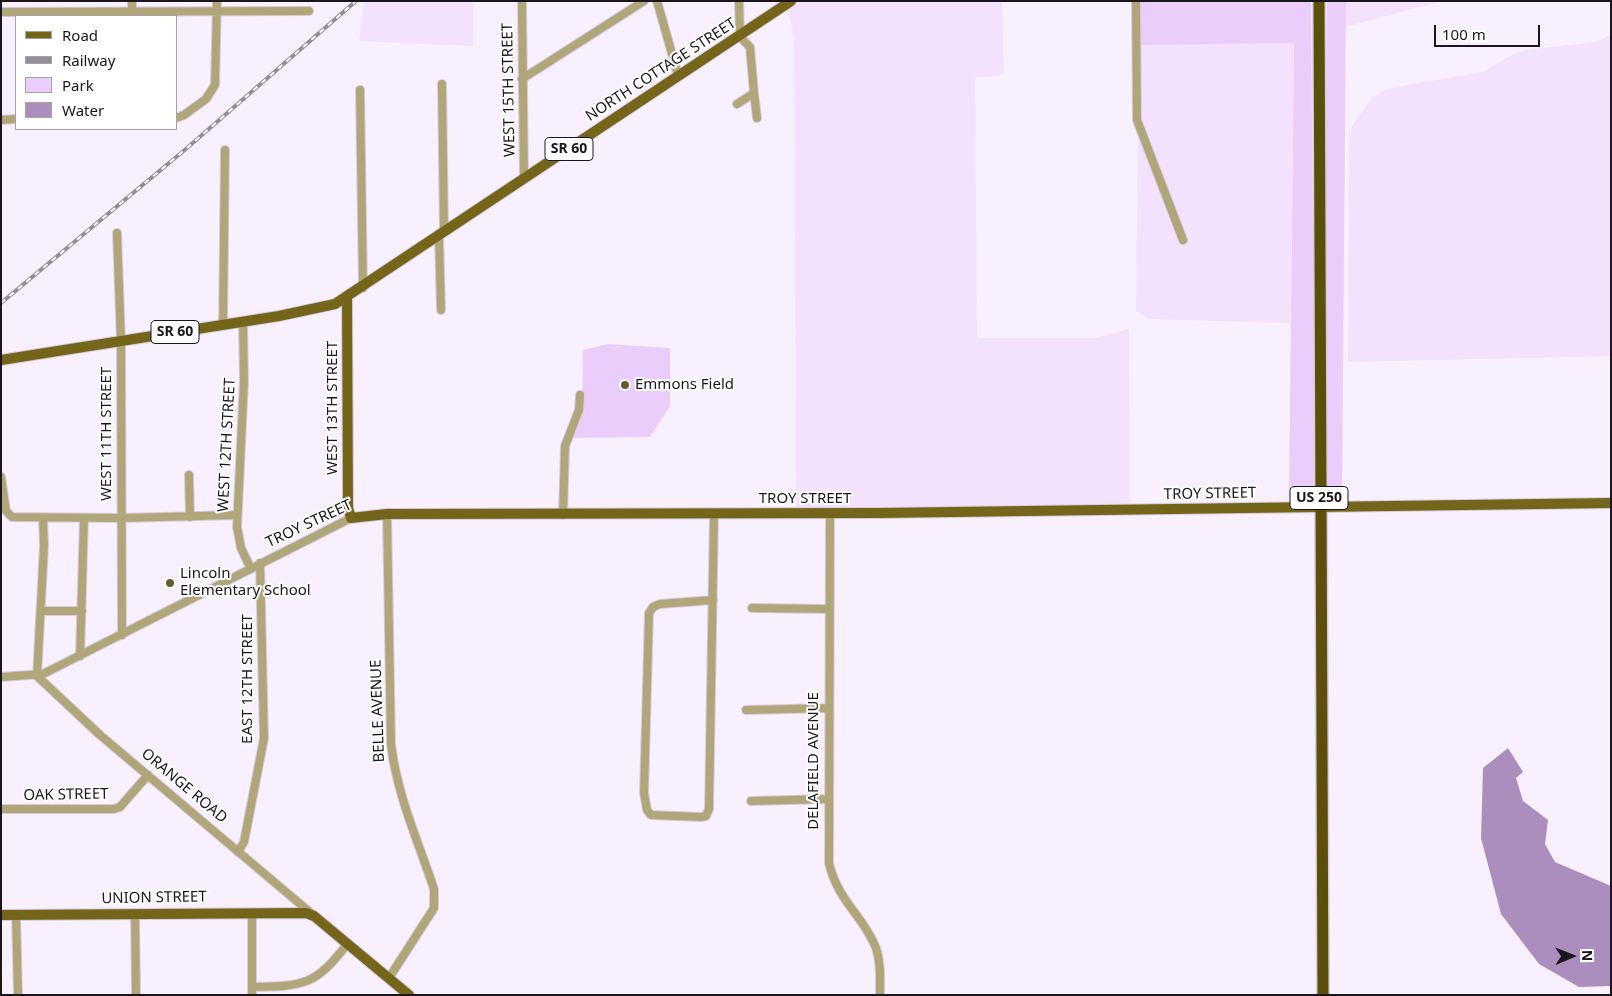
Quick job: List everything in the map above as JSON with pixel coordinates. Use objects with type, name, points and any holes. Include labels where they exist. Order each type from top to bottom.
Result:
[{"type":"highway","name":"US 250","points":[[1319,1],[1322,995]]},
{"type":"main road","name":"NORTH COTTAGE STREET","points":[[348,297],[678,75],[740,37],[791,1]]},
{"type":"main road","name":"SR 60","points":[[1,360],[325,307],[348,297]]},
{"type":"main road","name":"WEST 13TH STREET","points":[[348,297],[348,508],[350,518]]},
{"type":"main road","name":"TROY STREET","points":[[350,518],[387,514],[830,514],[1611,503]]},
{"type":"main road","name":"ORANGE ROAD","points":[[310,914],[348,943],[409,995]]},
{"type":"main road","name":"UNION STREET","points":[[1,915],[310,914]]},
{"type":"street","points":[[132,1],[132,12]]},
{"type":"street","points":[[178,117],[189,112],[213,90],[216,72],[217,1]]},
{"type":"street","name":"WEST 15TH STREET","points":[[522,1],[524,179]]},
{"type":"street","points":[[522,78],[644,1]]},
{"type":"street","points":[[657,1],[678,75]]},
{"type":"street","points":[[739,1],[740,37],[750,47],[757,118]]},
{"type":"street","points":[[1136,1],[1137,120],[1183,240]]},
{"type":"street","points":[[1,12],[309,11]]},
{"type":"street","points":[[441,310],[442,84]]},
{"type":"street","points":[[360,90],[363,288]]},
{"type":"street","points":[[737,104],[754,93]]},
{"type":"street","points":[[1,120],[15,120]]},
{"type":"street","points":[[223,324],[225,150]]},
{"type":"street","name":"WEST 11TH STREET","points":[[116,234],[121,341],[122,635]]},
{"type":"street","name":"WEST 12TH STREET","points":[[243,321],[244,381],[237,515],[238,540],[251,568]]},
{"type":"street","points":[[563,515],[565,446],[579,410],[580,395]]},
{"type":"street","points":[[189,475],[190,517]]},
{"type":"street","points":[[1,477],[4,504],[8,515],[43,518],[121,518],[237,515]]},
{"type":"street","name":"BELLE AVENUE","points":[[387,514],[392,753],[401,797],[434,888],[435,900],[434,908],[389,978]]},
{"type":"street","points":[[713,600],[660,604],[653,607],[649,613],[644,793],[647,810],[651,815],[702,817],[708,813],[713,600],[714,514]]},
{"type":"street","name":"DELAFIELD AVENUE","points":[[830,514],[828,609],[829,863],[832,878],[839,893],[863,925],[877,950],[880,995]]},
{"type":"street","points":[[1,677],[37,676],[41,611],[43,518]]},
{"type":"street","points":[[80,656],[84,518]]},
{"type":"street","name":"TROY STREET","points":[[37,676],[122,635],[350,518]]},
{"type":"street","name":"EAST 12TH STREET","points":[[238,852],[244,842],[264,738],[260,563]]},
{"type":"street","points":[[752,608],[828,609]]},
{"type":"street","points":[[41,611],[82,611]]},
{"type":"street","name":"ORANGE ROAD","points":[[37,676],[100,735],[310,914]]},
{"type":"street","points":[[746,710],[829,708]]},
{"type":"street","name":"OAK STREET","points":[[1,809],[114,809],[120,807],[148,775]]},
{"type":"street","points":[[751,801],[828,799]]},
{"type":"street","points":[[252,913],[252,991],[308,981],[326,970],[348,943]]},
{"type":"street","points":[[135,914],[136,995]]},
{"type":"street","points":[[16,915],[18,995]]},
{"type":"shaded area","points":[[364,1],[473,1],[473,46],[359,41]]},
{"type":"shaded area","points":[[798,1],[1002,1],[1004,71],[999,76],[975,77],[977,338],[1095,338],[1129,329],[1130,506],[796,510],[794,37],[787,9]]},
{"type":"shaded area","points":[[1346,1],[1442,1],[1345,27]]},
{"type":"shaded area","points":[[1611,35],[1611,356],[1348,362],[1349,140],[1352,126],[1371,99],[1382,91],[1396,87],[1483,72],[1510,56],[1525,50],[1596,42]]},
{"type":"shaded area","points":[[1294,42],[1290,323],[1149,319],[1136,311],[1139,45]]},
{"type":"green space","points":[[1139,1],[1311,1],[1315,496],[1289,496],[1294,43],[1139,45]]},
{"type":"green space","points":[[1327,1],[1346,1],[1342,495],[1326,495],[1324,268]]},
{"type":"green space","name":"Emmons Field","points":[[608,344],[670,348],[670,406],[650,437],[571,438],[582,416],[583,350]]},
{"type":"water","points":[[1508,748],[1523,772],[1516,778],[1523,801],[1548,820],[1545,844],[1555,862],[1611,886],[1611,986],[1579,987],[1539,964],[1501,914],[1481,838],[1483,768]]},
{"type":"railway","points":[[1,303],[187,148],[356,1]]},
{"type":"place","name":"Emmons Field","points":[[625,385]]},
{"type":"place","name":"Lincoln Elementary School","points":[[170,583]]}]
